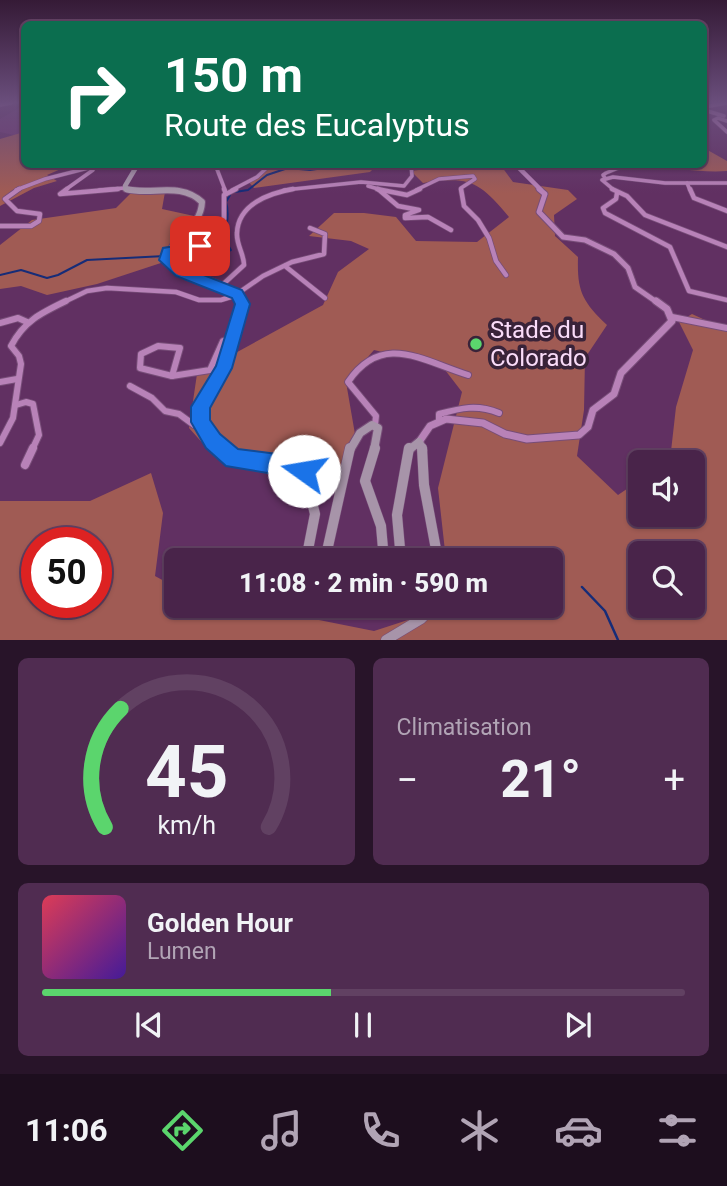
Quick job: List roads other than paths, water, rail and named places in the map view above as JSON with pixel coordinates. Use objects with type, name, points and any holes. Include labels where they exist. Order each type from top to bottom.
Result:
[{"type":"main road","points":[[135,168],[125,188],[131,191],[159,189],[194,195],[201,199],[203,209],[199,219],[166,255],[181,272],[237,294],[242,299],[242,309],[223,368],[200,407],[202,424],[213,441],[233,459],[293,467],[304,471],[315,514],[308,548]]},
{"type":"main road","points":[[329,548],[342,469],[363,428],[375,425],[379,433],[365,481],[382,526],[383,548]]},
{"type":"main road","points":[[400,548],[397,516],[409,448],[419,442],[424,449],[424,485],[436,548]]},
{"type":"main road","points":[[386,640],[423,618]]},
{"type":"street","points":[[0,226],[31,226],[40,219],[38,214],[17,211],[5,198],[13,191],[88,168]]},
{"type":"street","points":[[92,168],[60,194],[125,188]]},
{"type":"street","points":[[216,168],[226,194]]},
{"type":"street","points":[[166,255],[214,244],[224,219],[222,204],[226,194],[257,177],[267,168]]},
{"type":"street","points":[[220,287],[243,265],[244,251],[237,234],[243,217],[254,203],[271,193],[354,183],[404,186],[412,176],[411,168]]},
{"type":"street","points":[[518,168],[545,194],[539,212],[558,234],[610,250],[628,268],[635,287],[661,303],[672,317],[727,328]]},
{"type":"street","points":[[618,168],[603,175],[605,181],[617,193],[627,196],[645,215],[727,247]]},
{"type":"street","points":[[354,183],[394,194],[414,194],[429,183],[451,176],[474,176],[475,179],[461,188],[464,206],[478,220],[489,238],[496,261],[506,275]]},
{"type":"street","points":[[605,181],[727,183]]},
{"type":"street","points":[[687,183],[695,199],[727,211]]},
{"type":"street","points":[[377,189],[395,204],[419,210],[405,215],[405,218],[428,217],[451,230]]},
{"type":"street","points":[[617,193],[616,198],[603,208],[605,213],[670,247],[689,290],[727,300]]},
{"type":"street","points":[[0,443],[10,427],[16,405],[21,359],[11,346],[12,340],[27,322],[61,302],[97,289],[176,292],[209,301],[237,294],[285,265],[324,254],[325,234],[310,228]]},
{"type":"street","points":[[285,265],[325,298]]},
{"type":"street","points":[[419,442],[430,426],[439,421],[483,423],[505,434],[527,439],[579,435],[588,428],[593,411],[614,394],[621,373],[656,340],[672,321],[672,317]]},
{"type":"street","points":[[0,323],[18,318],[27,322]]},
{"type":"street","points":[[172,377],[180,348],[148,348],[143,351],[138,362],[140,368],[162,377],[172,377],[210,370],[223,341],[233,338]]},
{"type":"street","points":[[375,425],[376,416],[348,382],[359,366],[384,352],[398,353],[468,375]]},
{"type":"street","points":[[0,382],[17,379]]},
{"type":"street","points":[[130,386],[152,398],[165,411],[179,414],[194,425],[202,424]]},
{"type":"street","points":[[16,405],[26,402],[33,404],[39,432],[24,465]]},
{"type":"street","points":[[439,421],[439,414],[463,407],[483,405],[499,412]]},
{"type":"waterway","points":[[276,168],[287,168]]},
{"type":"waterway","points":[[235,192],[248,190],[267,175],[288,168]]},
{"type":"waterway","points":[[288,168],[324,168]]},
{"type":"waterway","points":[[170,255],[210,258],[231,250],[226,239],[226,202],[230,195]]},
{"type":"waterway","points":[[0,275],[21,270],[47,278],[87,260],[165,256]]},
{"type":"waterway","points":[[582,587],[605,611],[618,640]]},
{"type":"place","name":"Stade du Colorado","points":[[476,344]]}]
